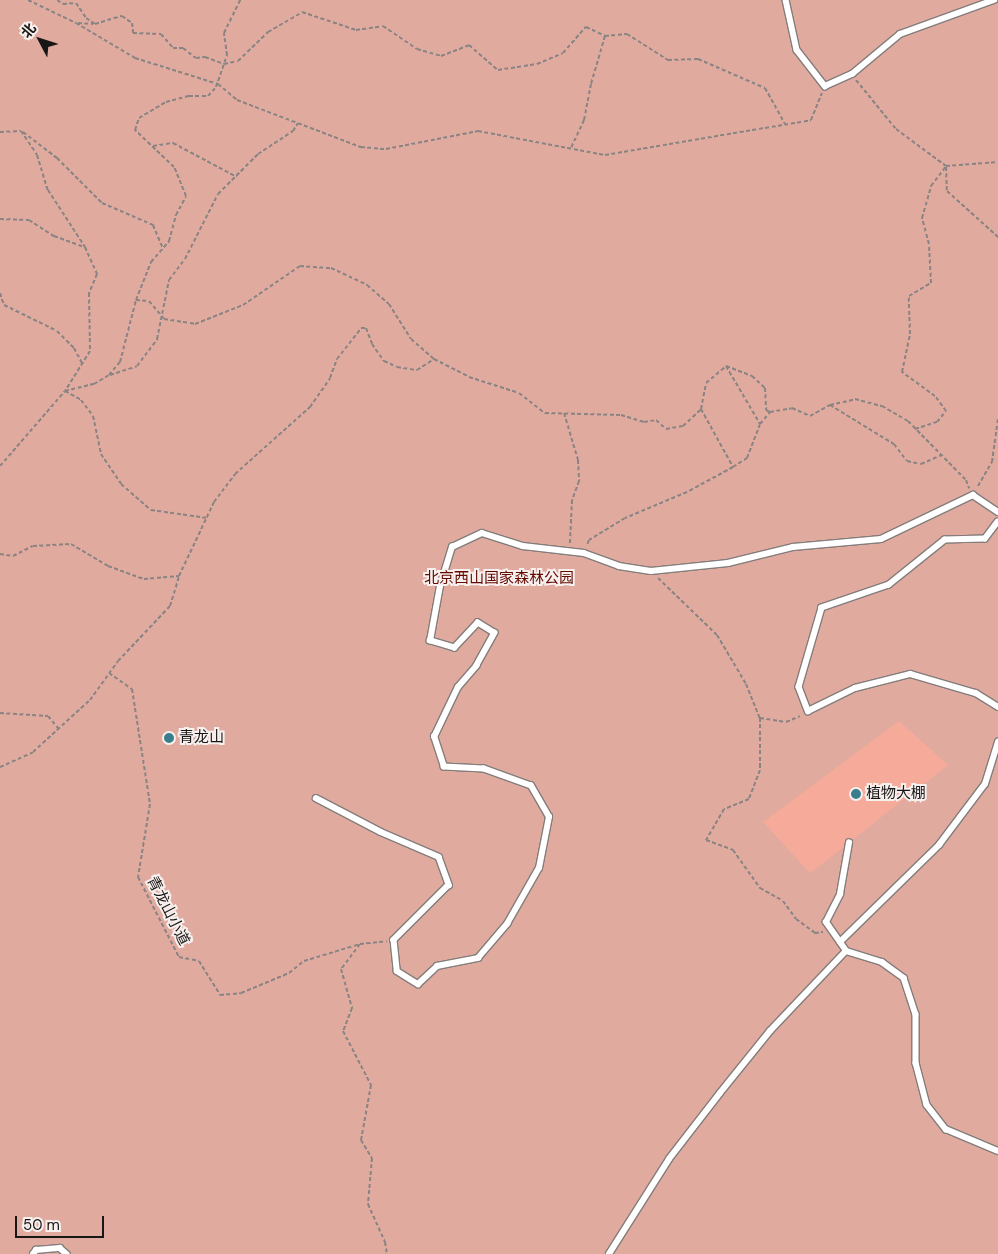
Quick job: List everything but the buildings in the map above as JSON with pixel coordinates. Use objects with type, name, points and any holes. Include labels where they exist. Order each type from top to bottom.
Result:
[{"type":"lane","points":[[786,0],[797,50],[825,86],[852,74],[900,34],[994,0]]},
{"type":"lane","points":[[316,798],[381,832],[439,857],[450,885],[394,940],[398,971],[418,984],[437,966],[478,958],[507,924],[540,868],[549,817],[531,786],[484,769],[444,767],[434,737],[458,687],[476,666],[494,633],[478,623],[455,648],[430,641],[440,586],[452,547],[482,533],[523,546],[584,553],[619,566],[651,571],[728,563],[793,547],[881,538],[972,495],[998,512]]},
{"type":"lane","points":[[998,522],[985,539],[944,540],[889,585],[822,608],[799,687],[808,711],[855,688],[910,674],[976,693],[998,707]]},
{"type":"lane","points":[[840,942],[939,845],[985,784],[998,742]]},
{"type":"lane","points":[[849,843],[840,894],[826,922],[846,951],[882,962],[904,978],[916,1014],[916,1063],[928,1105],[946,1129],[998,1151]]},
{"type":"lane","points":[[609,1254],[669,1159],[720,1093],[770,1031],[846,951]]},
{"type":"lane","points":[[33,1254],[36,1250],[60,1248],[67,1254]]},
{"type":"path","points":[[28,0],[76,23],[135,58],[218,84],[237,100],[361,147],[386,149],[478,130],[605,155],[811,120],[825,86]]},
{"type":"path","points":[[57,0],[63,4],[76,3],[86,18],[95,24]]},
{"type":"path","points":[[109,375],[120,362],[136,300],[151,262],[164,248],[186,196],[174,167],[135,130],[139,118],[166,102],[189,96],[208,96],[218,84],[228,55],[224,33],[240,0]]},
{"type":"path","points":[[76,23],[95,24],[122,16],[132,23],[133,33],[160,34],[173,48],[182,48],[196,58],[205,57],[224,64],[238,61],[268,32],[302,12],[356,30],[383,26],[417,49],[441,56],[469,46],[498,70],[537,64],[563,53],[586,27],[606,36],[628,34],[668,60],[698,59],[765,88],[785,124]]},
{"type":"path","points":[[571,149],[584,120],[591,84],[606,36]]},
{"type":"path","points":[[852,74],[870,100],[896,130],[946,166],[998,162]]},
{"type":"path","points":[[65,391],[89,386],[109,375],[137,366],[158,340],[164,319],[169,280],[185,260],[218,194],[258,154],[293,131],[298,123]]},
{"type":"path","points":[[0,132],[21,131],[57,158],[102,203],[153,225],[164,248]]},
{"type":"path","points":[[0,466],[65,391],[90,351],[89,292],[97,274],[85,247],[48,190],[38,155],[21,131]]},
{"type":"path","points":[[152,147],[173,143],[237,177]]},
{"type":"path","points":[[946,166],[947,190],[998,237]]},
{"type":"path","points":[[915,429],[937,422],[946,411],[936,396],[902,372],[910,334],[909,296],[931,283],[928,244],[922,218],[931,186],[946,166]]},
{"type":"path","points":[[0,219],[29,220],[54,236],[85,247]]},
{"type":"path","points":[[136,300],[150,301],[164,319],[195,324],[243,305],[300,266],[331,268],[367,285],[389,304],[412,339],[434,359],[469,377],[519,393],[545,413],[620,415],[644,422],[656,420],[666,428],[682,426],[702,409]]},
{"type":"path","points":[[0,293],[4,305],[57,332],[74,348],[82,364]]},
{"type":"path","points":[[0,767],[34,752],[90,700],[109,673],[170,606],[179,576],[214,502],[235,474],[310,407],[330,378],[337,359],[361,328],[366,328],[372,344],[384,361],[397,367],[417,370],[434,359]]},
{"type":"path","points":[[726,366],[706,383],[702,409],[733,467]]},
{"type":"path","points":[[726,366],[752,376],[765,388],[766,410],[770,412]]},
{"type":"path","points":[[726,366],[760,424]]},
{"type":"path","points":[[65,391],[82,400],[94,416],[101,454],[121,484],[150,510],[207,518]]},
{"type":"path","points":[[584,553],[589,540],[625,518],[687,492],[747,458],[760,424],[770,412],[792,408],[810,416],[830,406],[856,399],[882,406],[915,429],[966,480],[972,495]]},
{"type":"path","points":[[830,406],[894,444],[907,461],[921,464],[940,455]]},
{"type":"path","points":[[564,413],[578,460],[579,481],[572,500],[570,552]]},
{"type":"path","points":[[972,495],[992,462],[998,419]]},
{"type":"path","points":[[0,554],[13,556],[33,546],[71,544],[108,566],[144,579],[179,576]]},
{"type":"path","points":[[651,571],[717,635],[746,684],[760,718],[760,770],[749,799],[724,809],[706,840],[733,850],[760,888],[783,901],[796,919],[815,933],[832,930]]},
{"type":"path","name":"青龙山小道","points":[[109,673],[132,689],[150,804],[138,877],[179,957],[199,961],[220,995],[241,993],[290,973],[304,961],[360,944],[394,940]]},
{"type":"path","points":[[760,718],[786,722],[808,711]]},
{"type":"path","points":[[0,713],[48,716],[59,729]]},
{"type":"path","points":[[360,944],[341,969],[352,1008],[343,1032],[372,1085],[361,1140],[372,1158],[368,1204],[385,1242],[387,1254]]},
{"type":"green space","name":"北京西山国家森林公园","points":[[0,0],[998,0],[998,1254],[0,1254]]},
{"type":"place","name":"青龙山","points":[[169,738]]},
{"type":"place","name":"植物大棚","points":[[856,794]]}]
